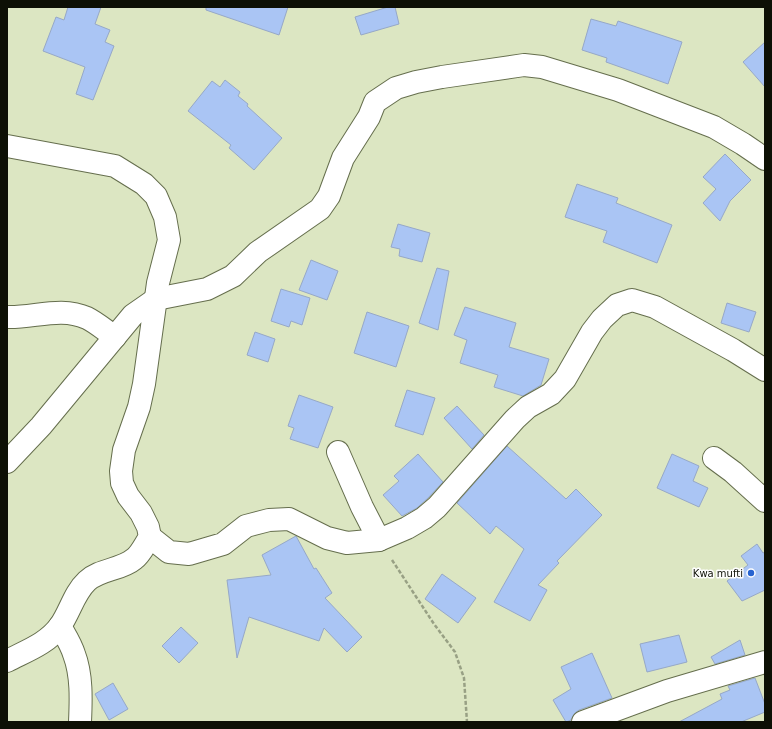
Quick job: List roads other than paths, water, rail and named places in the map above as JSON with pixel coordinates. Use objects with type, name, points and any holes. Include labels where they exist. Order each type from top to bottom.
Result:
[{"type":"street","points":[[7,462],[41,426],[134,315],[156,299],[207,289],[233,276],[258,252],[320,210],[330,196],[343,158],[369,117],[375,102],[396,88],[442,77],[524,65],[542,67],[618,90],[714,128],[744,144],[765,160]]},
{"type":"street","points":[[7,146],[115,166],[144,184],[156,196],[165,217],[169,240],[158,283],[144,384],[138,408],[124,450],[121,471],[122,483],[128,496],[141,513],[148,527],[150,537],[169,552],[190,554],[223,544],[246,526],[269,520],[289,519],[327,538],[346,543],[379,540],[407,528],[424,518],[437,507],[515,419],[528,407],[551,394],[565,379],[592,332],[602,318],[617,305],[632,300],[655,307],[733,350],[765,370]]},
{"type":"street","points":[[7,317],[32,316],[53,312],[71,313],[87,318],[115,337]]},
{"type":"street","points":[[338,452],[362,507],[379,540]]},
{"type":"street","points":[[714,458],[733,472],[765,501]]},
{"type":"street","points":[[7,661],[47,641],[60,626],[80,588],[88,580],[101,572],[134,559],[150,537]]},
{"type":"street","points":[[60,626],[74,653],[78,671],[81,697],[80,722]]},
{"type":"street","points":[[583,722],[629,715],[667,691],[765,662]]},
{"type":"place","name":"Kwa mufti","points":[[751,573]]}]
